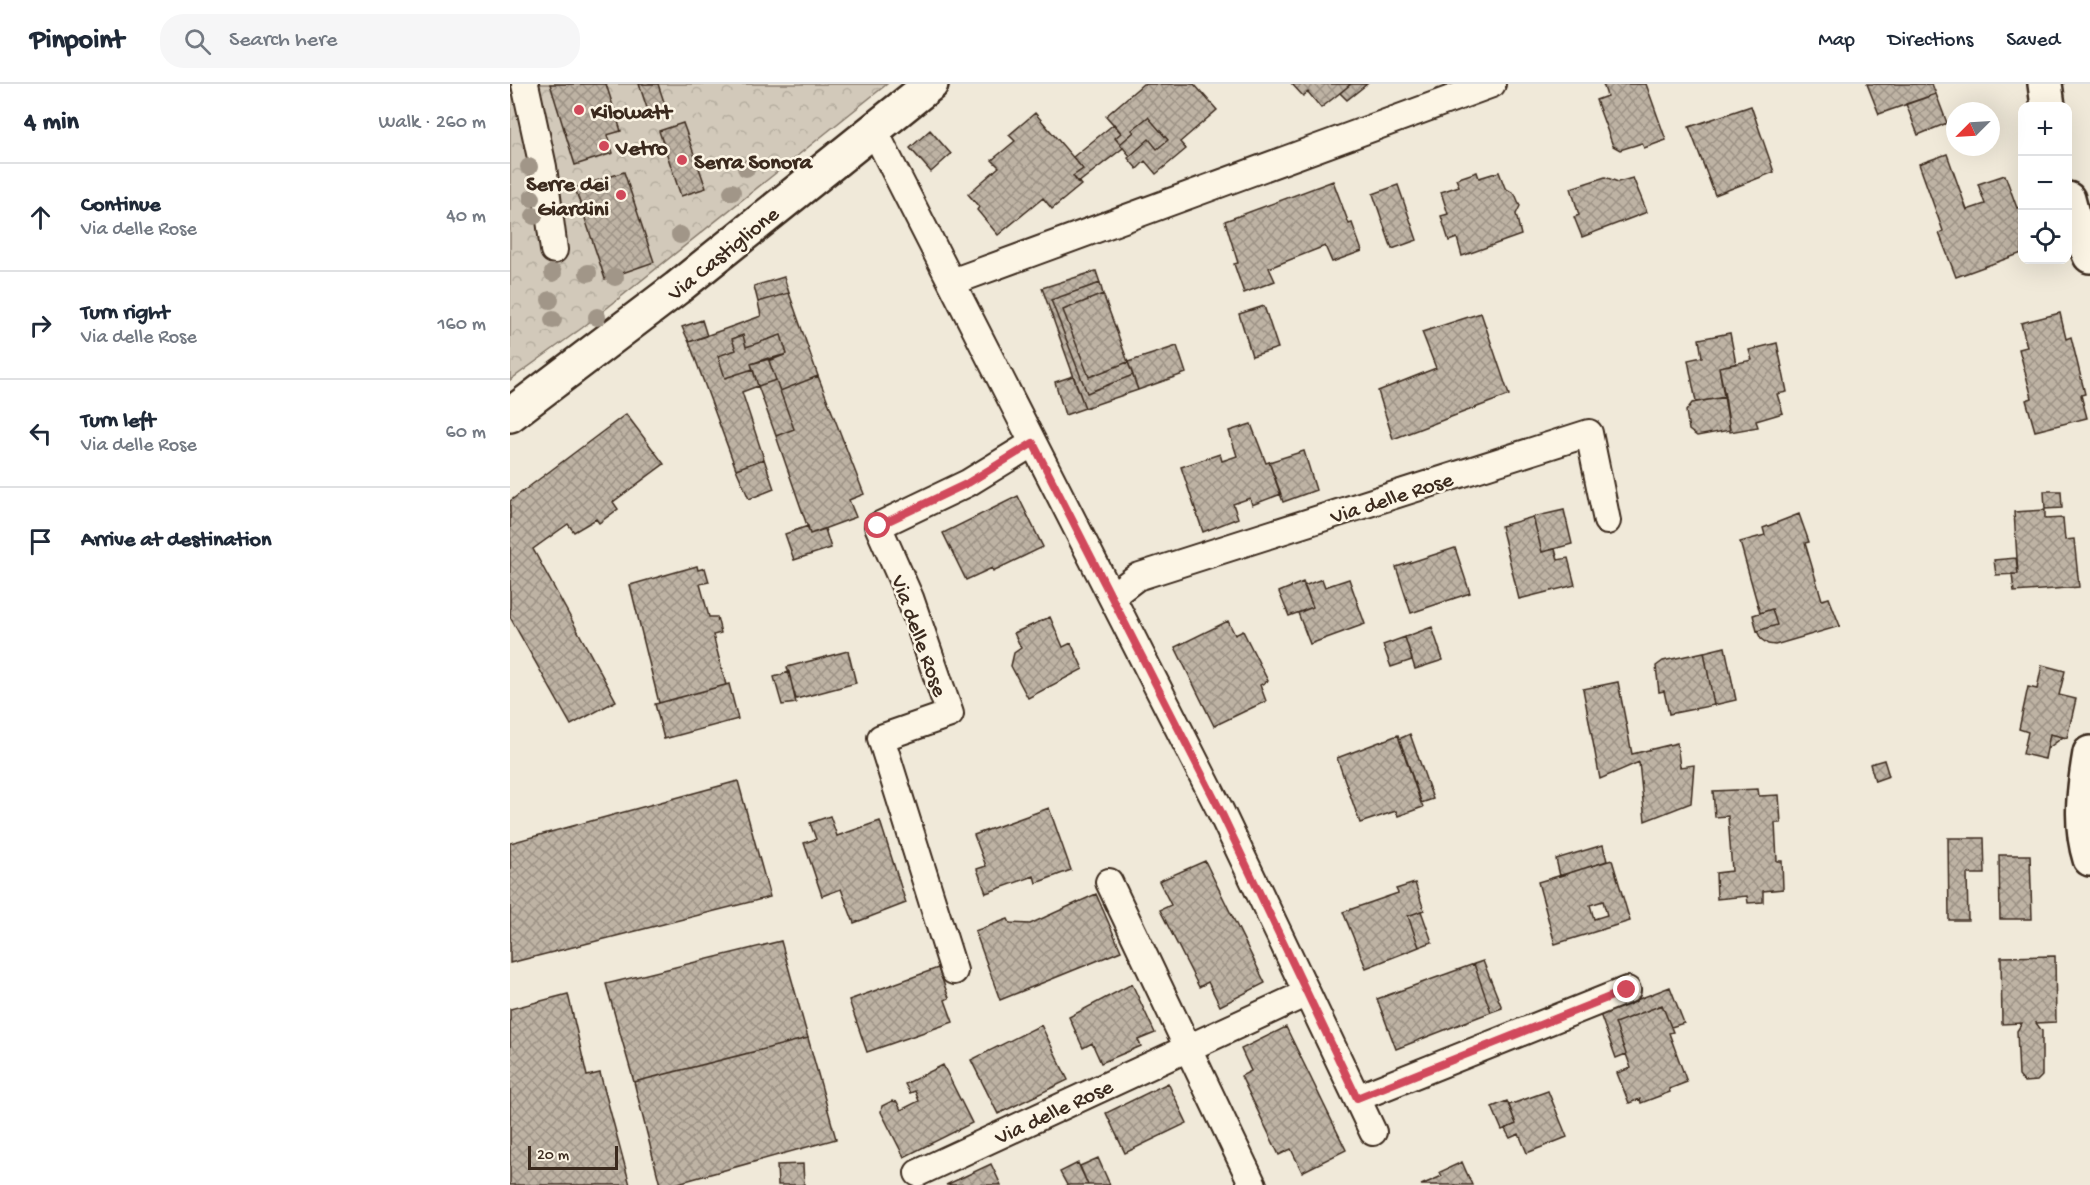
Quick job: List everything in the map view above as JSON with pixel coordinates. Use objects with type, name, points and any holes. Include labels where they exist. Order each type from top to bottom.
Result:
[{"type":"street","points":[[525,84],[543,167],[554,250]]},
{"type":"street","name":"Via Castiglione","points":[[510,415],[677,288],[931,84]]},
{"type":"street","points":[[952,282],[1492,84]]},
{"type":"street","points":[[2045,84],[2047,102]]},
{"type":"street","points":[[874,130],[1220,810],[1373,1132]]},
{"type":"street","points":[[2071,210],[2090,256]]},
{"type":"street","name":"Via delle Rose","points":[[1112,596],[1137,578],[1589,433],[1607,521]]},
{"type":"street","name":"Via delle Rose","points":[[954,971],[881,738],[950,714],[910,598],[878,526],[968,483],[1033,443]]},
{"type":"street","points":[[2090,753],[2082,808],[2086,848],[2090,859]]},
{"type":"street","points":[[1109,882],[1253,1185]]},
{"type":"street","points":[[1357,1098],[1627,990]]},
{"type":"street","name":"Via delle Rose","points":[[918,1173],[1307,993]]},
{"type":"green space","points":[[510,84],[887,84],[582,328],[510,380]]},
{"type":"building","points":[[550,84],[606,84],[621,131],[607,135],[613,153],[575,165]]},
{"type":"building","points":[[639,84],[658,84],[666,108],[649,114]]},
{"type":"building","points":[[1143,84],[1194,84],[1217,110],[1180,142],[1186,149],[1156,174],[1145,161],[1137,169],[1128,158],[1149,139],[1157,149],[1168,140],[1148,117],[1120,144],[1115,138],[1121,133],[1106,116]]},
{"type":"building","points":[[1292,84],[1351,84],[1321,108],[1308,92],[1303,96]]},
{"type":"building","points":[[1351,84],[1367,84],[1347,100],[1340,93]]},
{"type":"building","points":[[1603,84],[1646,84],[1666,140],[1644,148],[1642,143],[1620,150],[1613,146],[1596,100],[1607,96]]},
{"type":"building","points":[[1867,84],[1932,84],[1936,94],[1879,114]]},
{"type":"building","points":[[1936,94],[1946,123],[1918,135],[1906,104]]},
{"type":"building","points":[[1751,106],[1774,172],[1715,195],[1689,127]]},
{"type":"building","points":[[1035,113],[1083,169],[1073,176],[1081,185],[1052,209],[1043,198],[998,235],[977,210],[979,207],[968,194],[999,167],[992,160],[1015,141],[1009,135]]},
{"type":"building","points":[[1148,117],[1168,140],[1157,149],[1149,139],[1130,156],[1120,144]]},
{"type":"building","name":"Serra Sonora","points":[[683,123],[706,188],[681,196],[659,131]]},
{"type":"building","points":[[1114,124],[1121,133],[1115,138],[1123,148],[1078,183],[1073,176],[1083,169],[1073,157]]},
{"type":"building","points":[[930,130],[951,154],[931,172],[910,148]]},
{"type":"building","points":[[1946,154],[1948,156],[1967,210],[1985,204],[1978,184],[2005,175],[2018,208],[2018,254],[1956,277],[1939,233],[1943,231],[1919,164]]},
{"type":"building","points":[[624,172],[654,262],[605,279],[575,188]]},
{"type":"building","points":[[1477,172],[1479,178],[1499,172],[1505,188],[1515,194],[1520,206],[1516,214],[1521,235],[1462,256],[1457,238],[1449,241],[1441,216],[1448,214],[1441,192],[1459,186],[1456,179]]},
{"type":"building","points":[[1605,177],[1618,182],[1633,178],[1647,212],[1582,237],[1574,217],[1579,215],[1571,188]]},
{"type":"building","points":[[1333,181],[1362,251],[1332,262],[1325,246],[1269,268],[1275,281],[1244,293],[1234,264],[1238,263],[1225,221]]},
{"type":"building","points":[[1398,185],[1417,240],[1392,249],[1373,194]]},
{"type":"building","points":[[1096,271],[1100,283],[1051,300],[1087,393],[1133,375],[1138,390],[1085,408],[1042,288]]},
{"type":"building","points":[[784,277],[789,293],[758,302],[754,286]]},
{"type":"building","points":[[1100,283],[1103,294],[1063,310],[1089,377],[1128,362],[1133,375],[1087,393],[1051,300]]},
{"type":"building","points":[[789,293],[818,376],[780,391],[769,361],[787,354],[781,335],[746,347],[743,335],[732,339],[736,350],[718,356],[725,378],[753,369],[758,386],[742,392],[764,459],[736,469],[689,342],[761,316],[758,302]]},
{"type":"building","points":[[1103,294],[1128,362],[1089,377],[1063,310]]},
{"type":"building","points":[[1264,306],[1278,348],[1252,356],[1239,314]]},
{"type":"building","points":[[1481,313],[1509,395],[1393,439],[1378,391],[1436,368],[1422,332]]},
{"type":"building","points":[[2060,313],[2066,339],[2071,337],[2085,394],[2081,395],[2087,418],[2035,431],[2026,400],[2032,398],[2019,349],[2027,347],[2021,323]]},
{"type":"building","points":[[702,320],[707,336],[689,342],[682,327]]},
{"type":"building","points":[[1730,333],[1736,364],[1719,367],[1725,397],[1696,402],[1688,360],[1702,357],[1699,339]]},
{"type":"building","points":[[743,335],[746,347],[781,335],[787,354],[751,364],[753,369],[725,378],[718,356],[736,350],[732,339]]},
{"type":"building","points":[[1777,343],[1787,392],[1777,394],[1783,413],[1756,421],[1758,427],[1730,432],[1719,367],[1752,360],[1749,350]]},
{"type":"building","points":[[1177,346],[1186,373],[1138,390],[1128,362]]},
{"type":"building","points":[[768,358],[776,380],[758,386],[751,364]]},
{"type":"building","points":[[818,376],[864,494],[849,500],[856,517],[810,534],[776,436],[794,429],[780,391]]},
{"type":"building","points":[[1073,376],[1085,408],[1065,415],[1055,382]]},
{"type":"building","points":[[776,380],[794,429],[776,436],[758,386]]},
{"type":"building","points":[[1725,397],[1730,430],[1697,436],[1689,430],[1686,411],[1692,403]]},
{"type":"building","points":[[626,414],[664,464],[613,502],[618,509],[599,523],[596,519],[574,532],[568,524],[533,549],[616,701],[571,725],[510,617],[510,501]]},
{"type":"building","points":[[1251,424],[1281,494],[1252,505],[1250,498],[1233,504],[1238,518],[1203,532],[1181,467],[1220,454],[1222,461],[1237,456],[1229,431]]},
{"type":"building","points":[[1304,451],[1316,490],[1283,502],[1269,462]]},
{"type":"building","points":[[764,459],[774,489],[749,499],[736,469]]},
{"type":"building","points":[[2044,491],[2061,491],[2062,508],[2045,509]]},
{"type":"building","points":[[1018,496],[1043,547],[993,571],[992,568],[966,580],[943,533]]},
{"type":"building","points":[[1564,510],[1572,544],[1542,552],[1533,517]]},
{"type":"building","points":[[2045,510],[2045,519],[2063,518],[2065,540],[2074,539],[2079,587],[2014,592],[2012,574],[2018,574],[2014,512]]},
{"type":"building","points":[[1799,514],[1809,542],[1805,543],[1822,600],[1829,598],[1840,626],[1775,645],[1768,644],[1761,639],[1757,631],[1777,625],[1772,609],[1760,613],[1740,542],[1765,535],[1763,528]]},
{"type":"building","points":[[1533,517],[1542,552],[1555,549],[1558,560],[1568,558],[1575,585],[1519,599],[1501,526]]},
{"type":"building","points":[[808,526],[810,534],[825,529],[831,548],[794,560],[785,534]]},
{"type":"building","points":[[1455,548],[1470,593],[1411,613],[1396,567]]},
{"type":"building","points":[[2016,558],[2018,574],[1996,575],[1994,560]]},
{"type":"building","points":[[697,566],[698,570],[705,568],[709,582],[700,584],[709,617],[717,617],[721,633],[713,635],[726,685],[659,703],[630,585]]},
{"type":"building","points":[[1322,579],[1325,587],[1349,579],[1365,624],[1310,644],[1298,613],[1313,607],[1304,586]]},
{"type":"building","points":[[1303,582],[1313,607],[1289,616],[1279,592]]},
{"type":"building","points":[[1772,609],[1777,625],[1757,631],[1753,615]]},
{"type":"building","points":[[1050,617],[1063,647],[1071,643],[1083,669],[1028,698],[1011,666],[1014,653],[1021,648],[1014,633]]},
{"type":"building","points":[[1228,621],[1235,635],[1243,631],[1268,681],[1260,685],[1266,701],[1214,726],[1175,647]]},
{"type":"building","points":[[1432,627],[1443,660],[1415,669],[1405,637]]},
{"type":"building","points":[[1405,637],[1412,660],[1391,667],[1383,645]]},
{"type":"building","points":[[1725,647],[1736,700],[1714,705],[1704,652]]},
{"type":"building","points":[[848,651],[856,683],[796,699],[787,667]]},
{"type":"building","points":[[1704,652],[1714,705],[1669,714],[1664,691],[1659,692],[1656,666],[1663,661]]},
{"type":"building","points":[[2042,665],[2065,671],[2059,695],[2076,699],[2067,738],[2050,734],[2045,759],[2023,754],[2028,732],[2019,729],[2028,687],[2037,689]]},
{"type":"building","points":[[789,672],[796,703],[782,705],[774,677]]},
{"type":"building","points":[[1618,682],[1632,754],[1677,743],[1680,767],[1694,765],[1691,803],[1645,821],[1639,762],[1600,779],[1583,689]]},
{"type":"building","points":[[729,684],[738,719],[664,739],[655,704]]},
{"type":"building","points":[[1410,734],[1433,799],[1421,803],[1399,739]]},
{"type":"building","points":[[2050,734],[2063,737],[2047,749]]},
{"type":"building","points":[[1398,735],[1423,807],[1398,816],[1396,811],[1360,823],[1337,758]]},
{"type":"building","points":[[1884,760],[1889,776],[1875,781],[1870,764]]},
{"type":"building","points":[[738,781],[770,897],[510,963],[510,843]]},
{"type":"building","points":[[1758,789],[1759,796],[1779,795],[1781,823],[1775,823],[1777,861],[1782,861],[1783,889],[1763,891],[1763,902],[1748,903],[1747,896],[1717,899],[1716,873],[1732,871],[1728,816],[1715,817],[1713,791]]},
{"type":"building","points":[[1049,808],[1071,870],[1036,883],[1034,876],[986,893],[977,869],[986,866],[974,835]]},
{"type":"building","points":[[830,816],[837,836],[880,821],[906,903],[854,923],[841,889],[822,896],[804,843],[816,839],[810,823]]},
{"type":"building","points":[[1948,838],[1984,838],[1985,874],[1967,874],[1968,920],[1949,920]]},
{"type":"building","points":[[1603,845],[1607,861],[1560,876],[1556,859]]},
{"type":"building","points":[[1999,855],[2030,855],[2032,919],[2000,919]]},
{"type":"building","points":[[1612,860],[1630,921],[1555,944],[1538,882]],"holes":[[[1603,901],[1607,915],[1594,919],[1590,905]]]},
{"type":"building","points":[[1205,861],[1265,983],[1220,1006],[1208,982],[1199,987],[1160,910],[1171,905],[1159,881]]},
{"type":"building","points":[[1415,883],[1424,910],[1408,916],[1419,947],[1366,968],[1343,912],[1398,893],[1396,889]]},
{"type":"building","points":[[1096,894],[1121,951],[1000,1000],[975,931],[1008,919],[1010,923],[1030,924]]},
{"type":"building","points":[[1421,911],[1432,942],[1419,947],[1408,916]]},
{"type":"building","points":[[781,941],[808,1038],[634,1082],[606,984]]},
{"type":"building","points":[[2055,956],[2056,1022],[2036,1023],[2042,1031],[2042,1076],[2037,1081],[2024,1082],[2019,1076],[2017,1031],[2022,1023],[2002,1024],[2001,957]]},
{"type":"building","points":[[1483,961],[1502,1008],[1491,1012],[1474,964]]},
{"type":"building","points":[[1474,964],[1491,1012],[1396,1049],[1377,999]]},
{"type":"building","points":[[938,968],[949,998],[945,1000],[953,1022],[867,1052],[849,1000]]},
{"type":"building","points":[[1132,984],[1155,1033],[1138,1040],[1141,1046],[1101,1063],[1092,1043],[1083,1048],[1069,1017]]},
{"type":"building","points":[[1670,987],[1684,1023],[1671,1027],[1662,1005],[1615,1023],[1626,1054],[1616,1058],[1600,1014]]},
{"type":"building","points":[[568,994],[587,1076],[600,1073],[630,1185],[510,1185],[510,1009]]},
{"type":"building","points":[[1662,1005],[1673,1032],[1669,1033],[1687,1082],[1669,1089],[1670,1092],[1641,1103],[1640,1099],[1629,1103],[1617,1073],[1631,1068],[1615,1023]]},
{"type":"building","points":[[1041,1025],[1068,1080],[998,1114],[971,1060]]},
{"type":"building","points":[[1286,1027],[1346,1150],[1302,1172],[1291,1149],[1279,1155],[1241,1076],[1251,1071],[1241,1049]]},
{"type":"building","points":[[808,1038],[836,1139],[671,1185],[660,1185],[634,1082]]},
{"type":"building","points":[[943,1065],[972,1123],[904,1157],[881,1112],[882,1106],[892,1101],[897,1102],[901,1110],[919,1101],[915,1091],[910,1093],[905,1084]]},
{"type":"building","points":[[1168,1083],[1187,1123],[1125,1153],[1106,1113]]},
{"type":"building","points":[[1548,1091],[1567,1137],[1527,1153],[1519,1134],[1510,1138],[1505,1129],[1516,1124],[1509,1105]]},
{"type":"building","points":[[1507,1101],[1516,1124],[1502,1130],[1492,1107]]},
{"type":"building","points":[[1098,1158],[1110,1185],[1088,1185],[1080,1166]]},
{"type":"building","points":[[1462,1162],[1472,1185],[1421,1185],[1442,1176],[1440,1172]]},
{"type":"building","points":[[1078,1163],[1088,1185],[1067,1185],[1060,1172]]},
{"type":"building","points":[[803,1164],[804,1185],[778,1185],[777,1165]]},
{"type":"building","points":[[991,1164],[1001,1185],[946,1185]]},
{"type":"place","name":"Kilowatt","points":[[579,110]]},
{"type":"place","name":"Vetro","points":[[604,146]]},
{"type":"place","name":"Serra Sonora","points":[[682,160]]},
{"type":"place","name":"Serre dei Giardini","points":[[621,195]]},
{"type":"route","points":[[878,526],[968,483],[1033,443],[1220,810],[1357,1098],[1627,990]]}]
